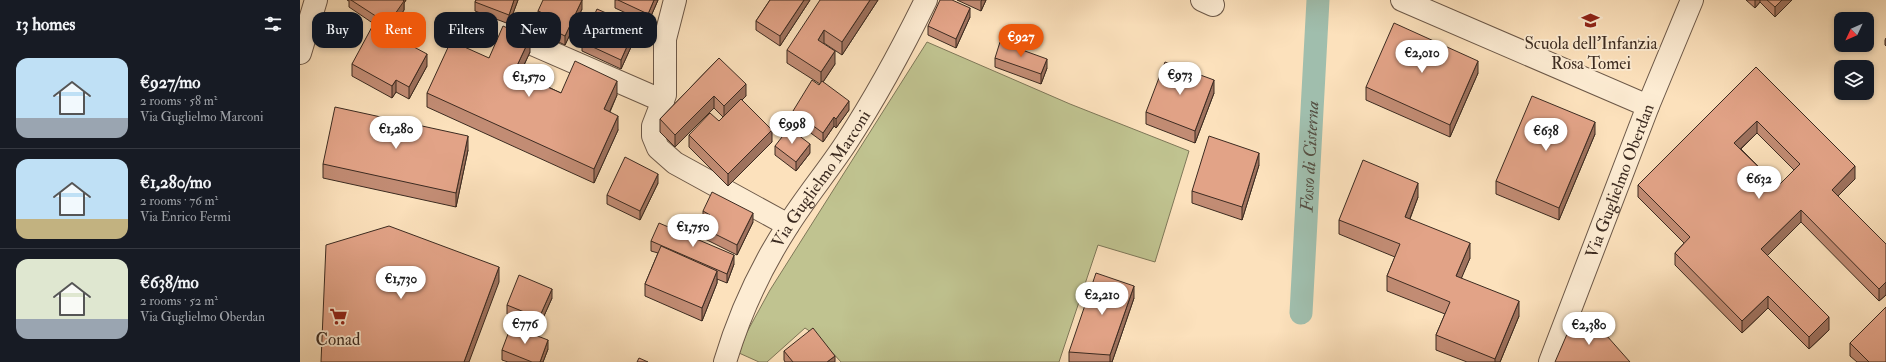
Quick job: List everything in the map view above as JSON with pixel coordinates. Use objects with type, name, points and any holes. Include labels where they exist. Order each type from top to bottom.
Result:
[{"type":"street","points":[[300,53],[316,0]]},
{"type":"street","points":[[675,0],[665,39],[666,88],[663,101],[653,126],[653,136],[658,148],[675,163],[788,225]]},
{"type":"street","name":"Via Guglielmo Marconi","points":[[725,362],[745,307],[772,251],[788,225],[842,149],[867,110],[902,49],[926,0]]},
{"type":"street","points":[[1402,0],[1648,106]]},
{"type":"street","name":"Via Guglielmo Oberdan","points":[[1550,362],[1648,106],[1692,0]]},
{"type":"street","points":[[498,29],[663,101]]},
{"type":"green space","points":[[927,42],[1070,104],[1189,151],[1155,262],[1098,245],[1059,362],[841,362],[817,336],[805,328],[767,362],[759,362],[739,353],[747,332],[770,290]]},
{"type":"building","points":[[351,0],[404,1],[396,12],[371,13]]},
{"type":"building","points":[[476,0],[514,0],[510,12],[506,12],[506,14],[475,2]]},
{"type":"building","points":[[543,0],[582,0],[576,12],[569,12],[569,28],[565,36],[561,34],[561,12],[538,11]]},
{"type":"building","points":[[618,0],[654,0],[649,12],[644,12]]},
{"type":"building","points":[[770,0],[804,0],[780,36],[756,21]]},
{"type":"building","points":[[820,0],[870,0],[842,42],[824,30],[818,40],[835,51],[821,72],[787,50]]},
{"type":"building","points":[[940,0],[952,0],[970,8],[956,39],[928,26]]},
{"type":"building","points":[[1767,0],[1782,0],[1775,7]]},
{"type":"building","points":[[597,9],[604,12],[596,12]]},
{"type":"building","points":[[1394,23],[1478,61],[1450,125],[1366,87]]},
{"type":"building","points":[[503,26],[506,27],[506,48],[525,48],[514,72],[561,93],[575,61],[617,81],[604,109],[618,116],[594,169],[427,93],[448,48],[467,48],[489,58],[493,48],[498,48],[498,37]]},
{"type":"building","points":[[371,29],[371,48],[416,48],[427,54],[409,87],[396,80],[392,86],[352,64],[361,48],[363,48],[363,44]]},
{"type":"building","points":[[1000,42],[1047,59],[1041,74],[995,58]]},
{"type":"building","points":[[595,48],[626,48],[621,60]]},
{"type":"building","points":[[719,58],[746,84],[724,106],[714,96],[675,135],[660,119]]},
{"type":"building","points":[[1165,62],[1214,80],[1195,131],[1146,112]]},
{"type":"building","points":[[1756,67],[1855,166],[1832,190],[1886,244],[1886,282],[1879,289],[1801,210],[1761,249],[1829,317],[1809,337],[1768,296],[1742,321],[1675,253],[1690,237],[1638,185]],"holes":[[[1757,121],[1800,164],[1778,186],[1734,143]]]},
{"type":"building","points":[[812,80],[819,85],[822,81],[849,101],[836,119],[834,117],[823,133],[793,111]]},
{"type":"building","points":[[1532,96],[1595,122],[1559,208],[1496,181]]},
{"type":"building","points":[[741,99],[772,130],[728,174],[689,135],[710,113],[719,121]]},
{"type":"building","points":[[335,107],[468,136],[456,193],[323,164]]},
{"type":"building","points":[[789,128],[810,144],[796,162],[775,146]]},
{"type":"building","points":[[1209,136],[1259,153],[1242,207],[1192,191]]},
{"type":"building","points":[[625,157],[658,174],[640,211],[607,195]]},
{"type":"building","points":[[1363,160],[1418,183],[1405,217],[1470,243],[1456,276],[1519,301],[1495,359],[1436,335],[1450,302],[1387,276],[1400,244],[1339,220]]},
{"type":"building","points":[[712,192],[753,213],[737,245],[703,228],[710,215],[703,211]]},
{"type":"building","points":[[659,223],[734,255],[727,274],[651,241]]},
{"type":"building","points":[[389,226],[499,267],[464,362],[321,362],[326,245]]},
{"type":"building","points":[[661,246],[717,271],[702,308],[645,284]]},
{"type":"building","points":[[1096,273],[1134,286],[1110,355],[1069,352]]},
{"type":"building","points":[[519,275],[552,289],[539,318],[507,305]]},
{"type":"building","points":[[1886,307],[1886,362],[1869,362],[1850,343]]},
{"type":"building","points":[[1574,318],[1599,327],[1630,362],[1555,362]]},
{"type":"building","points":[[511,326],[548,340],[540,362],[532,362],[502,350]]},
{"type":"building","points":[[813,328],[835,356],[827,362],[793,362],[784,351]]},
{"type":"building","points":[[639,358],[648,362],[637,362]]},
{"type":"waterway","name":"Fosso di Cisterna","points":[[1301,313],[1318,0]]},
{"type":"place","name":"Scuola dell'Infanzia Rosa Tomei","points":[[1591,21]]},
{"type":"place","name":"Conad","points":[[338,317]]}]
